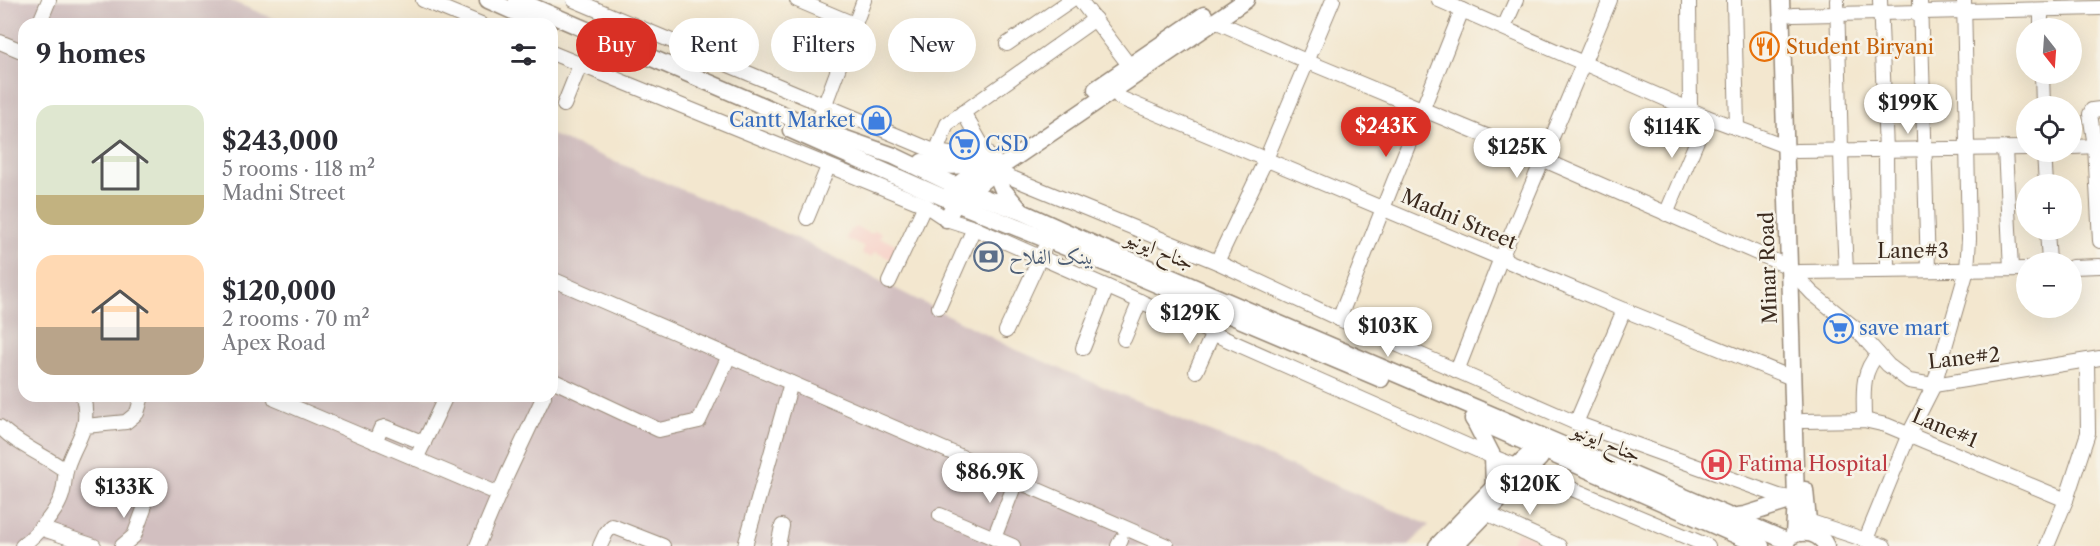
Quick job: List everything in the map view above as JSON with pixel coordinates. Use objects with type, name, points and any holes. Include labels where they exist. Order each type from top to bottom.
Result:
[{"type":"main road","points":[[488,0],[528,18]]},
{"type":"main road","name":"جناح ایونیو","points":[[517,0],[816,128],[894,156],[988,215],[1474,420],[1545,444],[1788,541]]},
{"type":"main road","points":[[1110,86],[1129,65],[1226,0]]},
{"type":"main road","points":[[942,215],[957,195],[993,166],[1110,86],[1246,0]]},
{"type":"main road","name":"Minar Road","points":[[1781,0],[1791,149]]},
{"type":"main road","name":"Minar Road","points":[[1792,7],[1793,239],[1805,498],[1820,538]]},
{"type":"main road","name":"جناح ایونیو","points":[[558,31],[913,193],[957,195],[1022,212],[1545,444],[1761,546]]},
{"type":"main road","points":[[894,156],[940,166],[993,166]]},
{"type":"main road","points":[[993,166],[1003,190],[1022,212]]},
{"type":"main road","name":"Minar Road","points":[[1788,541],[1796,499],[1792,378],[1796,273]]},
{"type":"main road","points":[[1474,420],[1493,457],[1494,487]]},
{"type":"main road","points":[[1455,546],[1488,514],[1521,468],[1545,444]]},
{"type":"main road","points":[[1437,546],[1494,487],[1521,468]]},
{"type":"main road","points":[[1729,517],[1745,515],[1796,499]]},
{"type":"main road","points":[[1788,541],[1800,533],[1820,538]]},
{"type":"street","points":[[42,18],[49,0]]},
{"type":"street","points":[[423,0],[466,18]]},
{"type":"street","points":[[574,0],[936,152],[993,166],[1217,262],[1576,423],[1779,496],[1796,499]]},
{"type":"street","points":[[796,0],[840,18]]},
{"type":"street","points":[[856,18],[864,0]]},
{"type":"street","points":[[1007,44],[1071,0]]},
{"type":"street","points":[[1080,0],[1129,65]]},
{"type":"street","points":[[1217,262],[1266,159],[1333,0]]},
{"type":"street","points":[[1439,0],[1707,117],[1791,149],[1886,151],[2016,148]]},
{"type":"street","points":[[1504,27],[1516,0]]},
{"type":"street","points":[[1457,371],[1501,258],[1610,0]]},
{"type":"street","points":[[1689,0],[1690,108]]},
{"type":"street","points":[[1734,0],[1737,128]]},
{"type":"street","points":[[1792,7],[2022,5],[2041,10],[2080,4],[2100,8]]},
{"type":"street","points":[[1866,539],[1910,434],[1934,385],[1967,270],[1969,239],[1965,6]]},
{"type":"street","points":[[1838,7],[1846,271]]},
{"type":"street","points":[[1880,7],[1886,151],[1887,270]]},
{"type":"street","points":[[1920,7],[1928,270]]},
{"type":"street","points":[[1340,319],[1462,9]]},
{"type":"street","points":[[2041,10],[2041,18]]},
{"type":"street","points":[[936,152],[947,124],[1095,19]]},
{"type":"street","points":[[1215,21],[1542,159],[1796,273]]},
{"type":"street","points":[[0,42],[18,50]]},
{"type":"street","points":[[558,56],[576,63]]},
{"type":"street","points":[[564,105],[577,72]]},
{"type":"street","points":[[597,72],[828,167],[913,193],[942,215],[1040,256],[1493,457],[1693,543],[1708,546]]},
{"type":"street","points":[[816,128],[837,72]]},
{"type":"street","name":"Madni Street","points":[[1110,86],[1120,98],[1624,310],[1792,378]]},
{"type":"street","points":[[2100,109],[2094,109],[2091,112],[2097,146],[2100,241]]},
{"type":"street","points":[[963,112],[993,166]]},
{"type":"street","points":[[1666,214],[1707,117]]},
{"type":"street","points":[[2082,147],[2097,146]]},
{"type":"street","points":[[2005,149],[2011,269]]},
{"type":"street","points":[[807,218],[828,167]]},
{"type":"street","points":[[942,215],[988,215]]},
{"type":"street","points":[[889,282],[942,215]]},
{"type":"street","points":[[939,307],[974,228]]},
{"type":"street","points":[[1006,332],[1049,240]]},
{"type":"street","points":[[2082,267],[2100,267]]},
{"type":"street","name":"Lane#3","points":[[1796,273],[2016,269]]},
{"type":"street","name":"Lane#2","points":[[1796,273],[1812,293],[1857,329],[1887,365],[1909,381],[1934,385],[2094,359]]},
{"type":"street","points":[[558,282],[1167,546]]},
{"type":"street","points":[[1083,348],[1107,287]]},
{"type":"street","points":[[1124,339],[1140,301]]},
{"type":"street","points":[[1576,423],[1624,310]]},
{"type":"street","points":[[1196,371],[1213,333]]},
{"type":"street","points":[[1864,420],[1867,368],[1878,354]]},
{"type":"street","points":[[558,383],[659,430],[699,421],[729,356]]},
{"type":"street","points":[[2047,546],[2066,500],[2088,433],[2094,359]]},
{"type":"street","points":[[746,546],[791,383]]},
{"type":"street","points":[[22,546],[40,528],[62,496],[66,471],[85,426],[87,412],[84,402]]},
{"type":"street","points":[[85,426],[126,422],[137,413],[140,402]]},
{"type":"street","points":[[282,402],[499,494]]},
{"type":"street","points":[[416,459],[443,402]]},
{"type":"street","points":[[477,546],[541,402]]},
{"type":"street","name":"Lane#1","points":[[1803,421],[1864,420],[1886,425],[2066,500]]},
{"type":"street","points":[[0,427],[20,443],[66,471]]},
{"type":"street","points":[[375,442],[381,428],[385,427],[424,443]]},
{"type":"street","points":[[994,538],[1016,481]]},
{"type":"street","points":[[122,546],[134,536],[144,509]]},
{"type":"street","points":[[940,514],[1009,546]]},
{"type":"street","points":[[1488,514],[1559,546]]},
{"type":"street","points":[[600,546],[612,526],[663,546]]},
{"type":"street","points":[[778,546],[782,526]]},
{"type":"street","points":[[40,528],[94,546]]},
{"type":"street","points":[[1820,538],[1866,539],[1884,546]]},
{"type":"shaded area","points":[[0,0],[229,0],[272,18],[18,18],[18,402],[558,402],[558,138],[794,237],[1012,348],[1429,525],[1408,546],[0,546]]},
{"type":"shaded area","points":[[855,227],[873,234],[874,230],[881,233],[879,238],[896,244],[894,248],[898,249],[893,260],[875,252],[871,257],[862,254],[864,247],[846,239],[850,229],[853,230]]},
{"type":"shaded area","points":[[1518,531],[1537,540],[1534,546],[1509,546]]},
{"type":"place","name":"Student Biryani","points":[[1765,47]]},
{"type":"place","name":"Cantt Market","points":[[876,120]]},
{"type":"place","name":"CSD","points":[[964,144]]},
{"type":"place","name":"بینک الفلاح","points":[[988,257]]},
{"type":"place","name":"save mart","points":[[1838,328]]},
{"type":"place","name":"Fatima Hospital","points":[[1717,464]]}]
